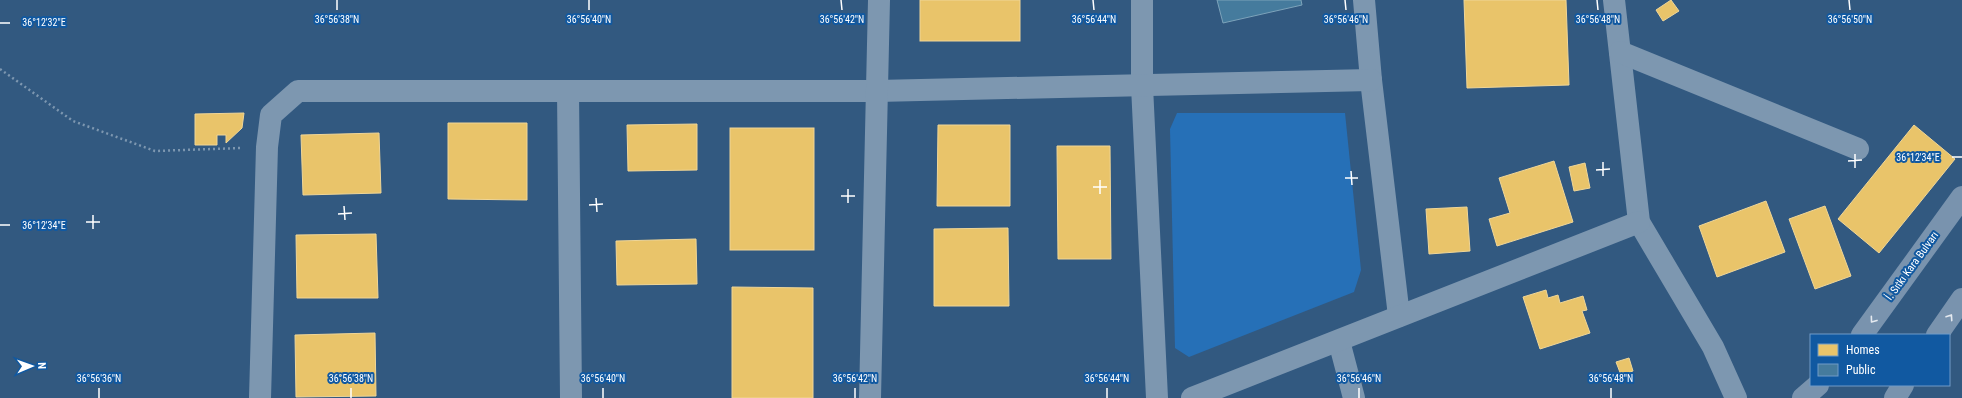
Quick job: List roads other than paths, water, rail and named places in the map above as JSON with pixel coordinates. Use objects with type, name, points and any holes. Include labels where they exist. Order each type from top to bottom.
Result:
[{"type":"main road","name":"İ. Sıtkı Kara Bulvarı","points":[[1863,334],[1962,198]]},
{"type":"main road","points":[[1938,334],[1962,298]]},
{"type":"main road","points":[[1803,398],[1817,386]]},
{"type":"main road","points":[[1894,398],[1902,386]]},
{"type":"street","points":[[870,398],[879,0]]},
{"type":"street","points":[[1142,0],[1142,86],[1157,398]]},
{"type":"street","points":[[1364,0],[1371,80],[1399,316]]},
{"type":"street","points":[[1614,0],[1639,222],[1713,347],[1736,398]]},
{"type":"street","points":[[1620,52],[1858,149]]},
{"type":"street","points":[[260,398],[267,147],[271,115],[298,91],[877,91],[1371,80]]},
{"type":"street","points":[[568,91],[571,398]]},
{"type":"street","points":[[1192,398],[1639,222]]},
{"type":"street","points":[[1340,341],[1354,398]]}]
